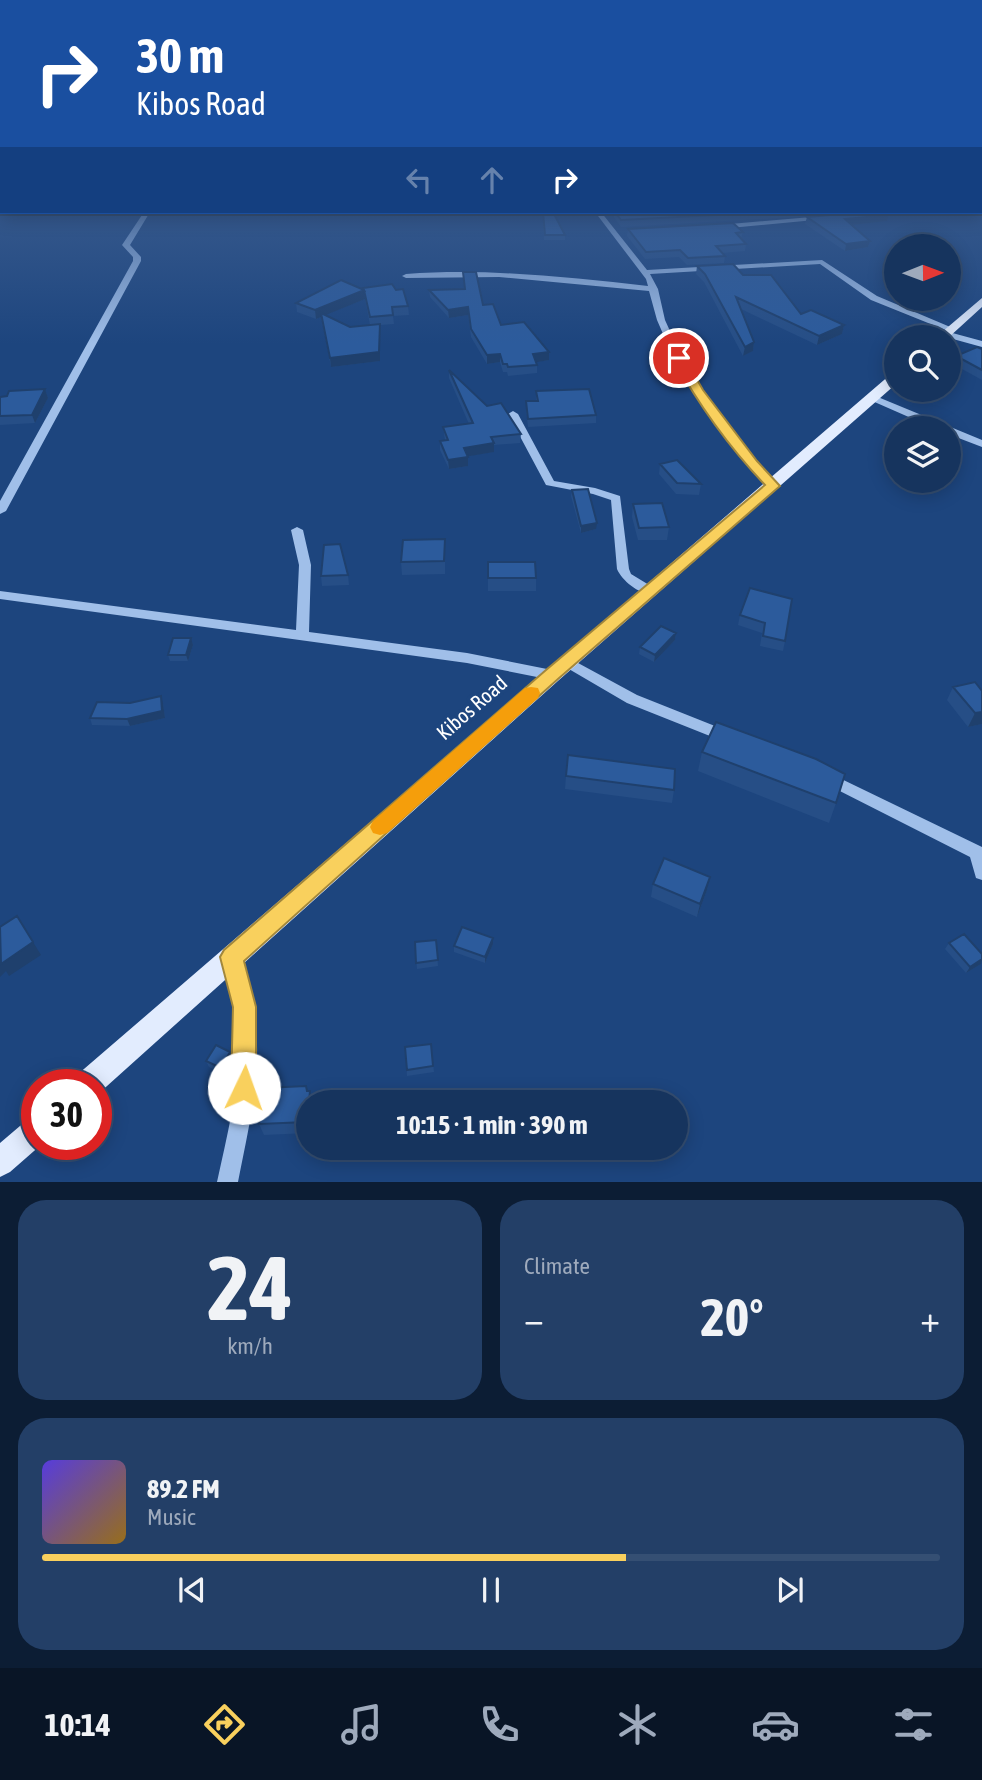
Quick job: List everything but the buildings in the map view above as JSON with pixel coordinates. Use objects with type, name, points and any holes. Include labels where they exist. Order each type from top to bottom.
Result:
[{"type":"main road","points":[[956,325],[982,301]]},
{"type":"main road","name":"Kibos Road","points":[[105,1069],[559,668],[884,387]]},
{"type":"main road","points":[[0,1162],[21,1144]]},
{"type":"street","points":[[0,511],[136,261],[137,257],[126,245],[134,233]]},
{"type":"street","points":[[614,233],[645,272],[654,289],[661,320],[685,373],[752,464],[773,486]]},
{"type":"street","points":[[645,272],[822,262],[874,298],[928,325]]},
{"type":"street","points":[[406,276],[474,273],[543,277],[654,289]]},
{"type":"street","points":[[961,338],[982,344]]},
{"type":"street","points":[[873,397],[916,416]]},
{"type":"street","points":[[513,414],[550,483],[595,491],[616,498],[623,569],[626,576],[650,592]]},
{"type":"street","points":[[961,436],[982,444]]},
{"type":"street","points":[[297,530],[305,565],[302,636]]},
{"type":"street","points":[[0,595],[559,668],[734,740]]},
{"type":"street","points":[[810,770],[884,804],[979,854],[982,873]]},
{"type":"street","points":[[227,1181],[243,1110],[246,1043],[244,1007],[232,957]]},
{"type":"slow traffic","points":[[380,827],[531,693]]},
{"type":"route","points":[[244,1088],[244,1007],[232,957],[552,675],[773,486],[752,464],[697,391],[679,358]]}]
